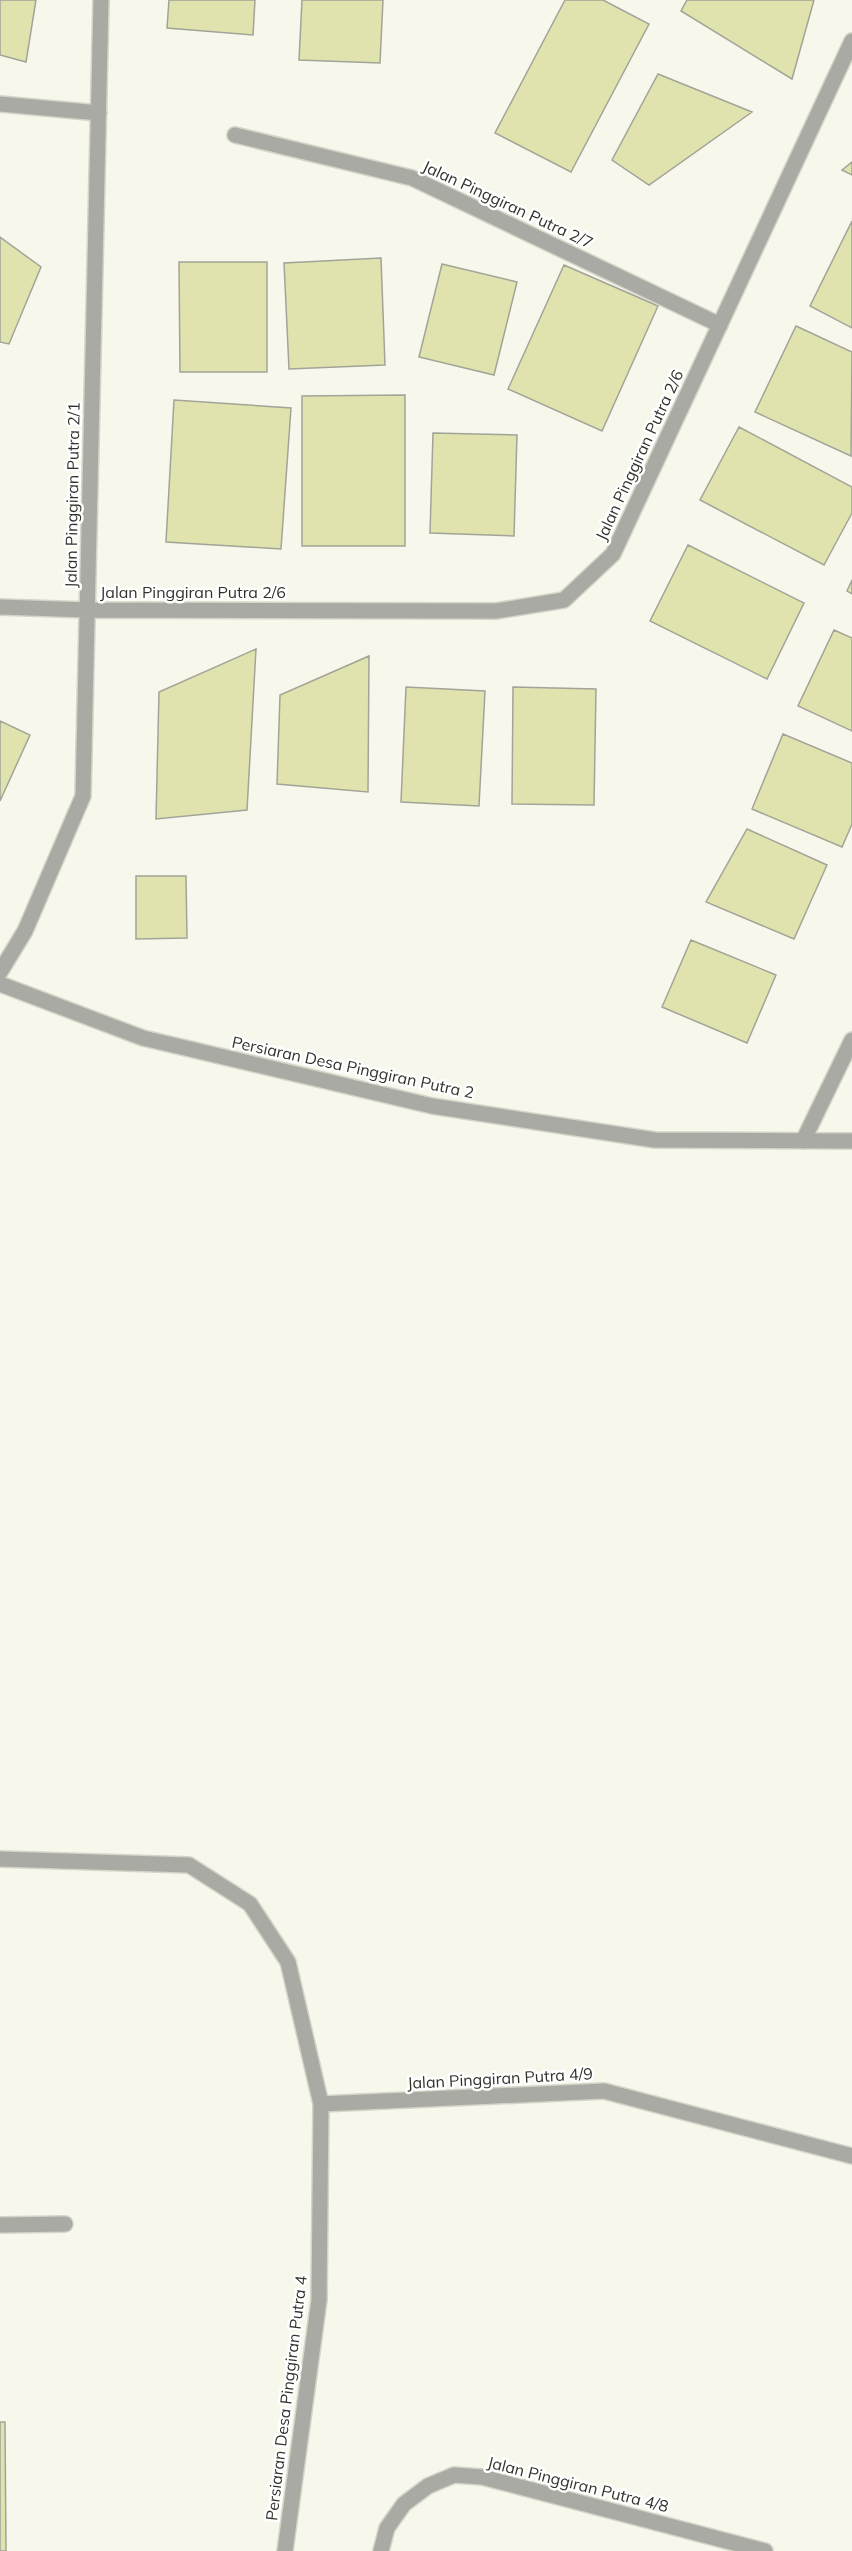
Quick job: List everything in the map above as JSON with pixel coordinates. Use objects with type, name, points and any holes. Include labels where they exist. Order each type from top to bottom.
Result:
[{"type":"street","name":"Jalan Pinggiran Putra 2/1","points":[[0,972],[25,931],[83,796],[101,0]]},
{"type":"street","name":"Jalan Pinggiran Putra 2/6","points":[[0,607],[87,610],[496,611],[564,600],[614,554],[852,41]]},
{"type":"street","points":[[0,104],[99,113]]},
{"type":"street","name":"Jalan Pinggiran Putra 2/7","points":[[235,135],[412,178],[720,325]]},
{"type":"street","name":"Persiaran Desa Pinggiran Putra 2","points":[[0,984],[143,1038],[432,1106],[655,1140],[852,1141]]},
{"type":"street","points":[[803,1141],[852,1040]]},
{"type":"street","name":"Persiaran Desa Pinggiran Putra 4","points":[[0,1858],[189,1865],[250,1904],[288,1962],[321,2104],[319,2300],[285,2551]]},
{"type":"street","name":"Jalan Pinggiran Putra 4/9","points":[[321,2104],[604,2091],[852,2156]]},
{"type":"street","points":[[0,2225],[64,2224]]},
{"type":"street","name":"Jalan Pinggiran Putra 4/8","points":[[381,2551],[387,2528],[404,2504],[428,2486],[454,2475],[482,2477],[765,2551]]},
{"type":"building","points":[[0,0],[36,0],[26,62],[0,55]]},
{"type":"building","points":[[169,0],[255,0],[253,35],[167,28]]},
{"type":"building","points":[[302,0],[383,0],[380,63],[299,60]]},
{"type":"building","points":[[565,0],[603,0],[649,24],[571,172],[495,133]]},
{"type":"building","points":[[687,0],[814,0],[792,79],[681,11]]},
{"type":"building","points":[[658,74],[752,112],[649,185],[612,160]]},
{"type":"building","points":[[852,162],[852,175],[842,170]]},
{"type":"building","points":[[852,221],[852,328],[810,306]]},
{"type":"building","points":[[0,237],[41,267],[9,344],[0,342]]},
{"type":"building","points":[[381,258],[385,365],[289,369],[284,263]]},
{"type":"building","points":[[179,262],[267,262],[267,372],[180,372]]},
{"type":"building","points":[[442,264],[517,282],[494,375],[419,357]]},
{"type":"building","points":[[564,265],[658,306],[602,431],[508,389]]},
{"type":"building","points":[[796,326],[852,352],[851,456],[755,412]]},
{"type":"building","points":[[405,395],[405,546],[302,546],[302,396]]},
{"type":"building","points":[[174,400],[291,408],[281,549],[166,542]]},
{"type":"building","points":[[739,427],[852,487],[852,513],[824,565],[700,500]]},
{"type":"building","points":[[433,433],[517,435],[514,536],[430,533]]},
{"type":"building","points":[[688,545],[804,603],[767,679],[650,621]]},
{"type":"building","points":[[852,580],[852,594],[847,591]]},
{"type":"building","points":[[834,630],[852,638],[852,731],[798,706]]},
{"type":"building","points":[[256,649],[247,810],[156,819],[159,692]]},
{"type":"building","points":[[369,656],[368,792],[277,784],[280,695]]},
{"type":"building","points":[[406,687],[485,691],[479,806],[401,802]]},
{"type":"building","points":[[513,687],[596,689],[594,805],[512,804]]},
{"type":"building","points":[[0,721],[30,735],[0,801]]},
{"type":"building","points":[[783,734],[852,763],[852,824],[842,847],[752,809]]},
{"type":"building","points":[[747,829],[827,865],[794,939],[706,902]]},
{"type":"building","points":[[136,876],[186,876],[187,938],[136,939]]},
{"type":"building","points":[[691,940],[776,975],[747,1043],[662,1007]]},
{"type":"building","points":[[0,2422],[5,2422],[6,2551],[0,2551]]}]
